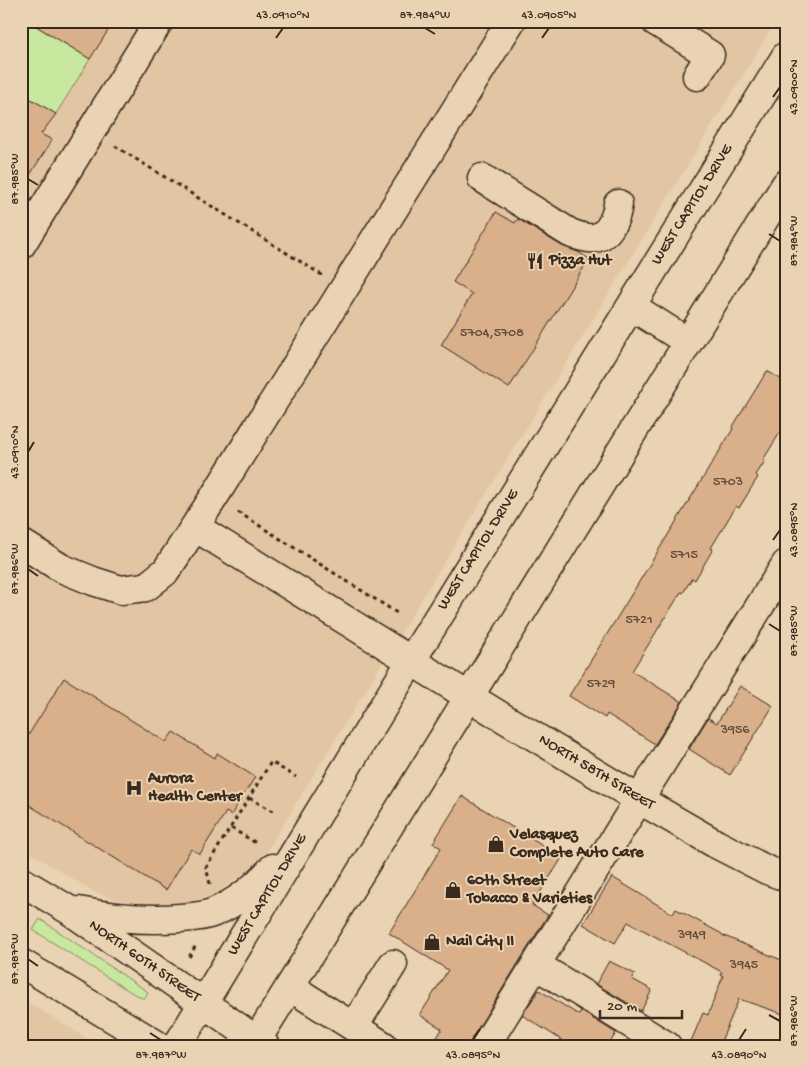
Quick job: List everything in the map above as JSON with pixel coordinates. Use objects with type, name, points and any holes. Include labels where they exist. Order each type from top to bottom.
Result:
[{"type":"main road","points":[[21,244],[159,21]]},
{"type":"main road","points":[[22,544],[61,568],[121,590],[146,588],[166,570],[214,497],[511,21]]},
{"type":"main road","points":[[655,21],[710,55],[697,76]]},
{"type":"main road","name":"WEST CAPITOL DRIVE","points":[[177,1046],[410,661],[786,56]]},
{"type":"main road","points":[[482,178],[570,233],[582,238],[594,238],[604,235],[617,213],[618,204]]},
{"type":"main road","points":[[258,1044],[290,987],[786,184]]},
{"type":"main road","points":[[630,306],[688,342]]},
{"type":"main road","name":"NORTH 58TH STREET","points":[[195,527],[410,661],[640,800],[716,844],[767,870],[786,877]]},
{"type":"main road","points":[[485,1046],[786,564]]},
{"type":"main road","points":[[69,910],[108,917],[163,920],[210,914],[258,885],[306,832]]},
{"type":"main road","name":"NORTH 60TH STREET","points":[[21,880],[69,910],[203,1003],[258,1044]]},
{"type":"main road","points":[[21,963],[158,1046]]},
{"type":"main road","points":[[354,1026],[392,964]]},
{"type":"main road","points":[[536,965],[667,1046]]},
{"type":"main road","points":[[290,987],[384,1046]]},
{"type":"path","points":[[114,146],[344,288]]},
{"type":"path","points":[[214,497],[397,614]]},
{"type":"path","points":[[210,884],[206,867],[271,762],[296,777]]},
{"type":"path","points":[[250,798],[275,812]]},
{"type":"path","points":[[231,828],[256,843]]},
{"type":"shaded area","points":[[21,21],[776,21],[259,864],[213,895],[173,906],[132,905],[94,892],[21,847]]},
{"type":"shaded area","points":[[21,998],[99,1046],[21,1046]]},
{"type":"green space","points":[[21,21],[28,21],[90,59],[56,114],[21,93]]},
{"type":"green space","points":[[40,919],[148,992],[144,999],[33,930]]},
{"type":"building","points":[[28,21],[114,21],[90,59]]},
{"type":"building","points":[[21,93],[56,114],[41,134],[52,140],[21,189]]},
{"type":"building","points":[[496,212],[515,223],[518,219],[562,246],[578,252],[589,259],[509,388],[441,345],[472,294],[453,282]]},
{"type":"building","points":[[767,371],[786,382],[786,423],[763,460],[765,461],[756,475],[758,477],[739,508],[736,506],[711,548],[713,549],[695,580],[692,578],[683,593],[681,592],[632,671],[682,702],[655,744],[607,714],[605,718],[569,696]]},
{"type":"building","name":"Aurora Health Center","points":[[64,678],[166,742],[173,732],[215,758],[217,753],[255,777],[231,815],[226,812],[200,854],[191,849],[166,890],[21,800],[21,747]]},
{"type":"building","points":[[740,686],[773,706],[730,775],[689,749],[708,718],[717,723]]},
{"type":"building","points":[[462,796],[562,858],[532,905],[548,915],[472,1038],[469,1046],[432,1046],[442,1029],[420,1015],[448,970],[389,933],[441,848],[433,843]]},
{"type":"building","points":[[612,877],[673,914],[676,909],[722,935],[786,962],[786,1015],[739,999],[719,1046],[689,1046],[703,1013],[708,1015],[723,976],[720,975],[722,972],[628,922],[615,943],[583,924]]},
{"type":"building","points":[[609,961],[635,974],[632,979],[652,990],[641,1011],[596,984]]},
{"type":"building","points":[[539,990],[579,1015],[581,1011],[616,1033],[608,1046],[571,1046],[522,1015]]},
{"type":"place","name":"Pizza Hut","points":[[535,261]]},
{"type":"place","name":"Aurora Health Center","points":[[134,788]]},
{"type":"place","name":"Velasquez Complete Auto Care","points":[[496,844]]},
{"type":"place","name":"60th Street Tobacco & Varieties","points":[[453,890]]},
{"type":"place","name":"Nail City II","points":[[432,942]]}]
